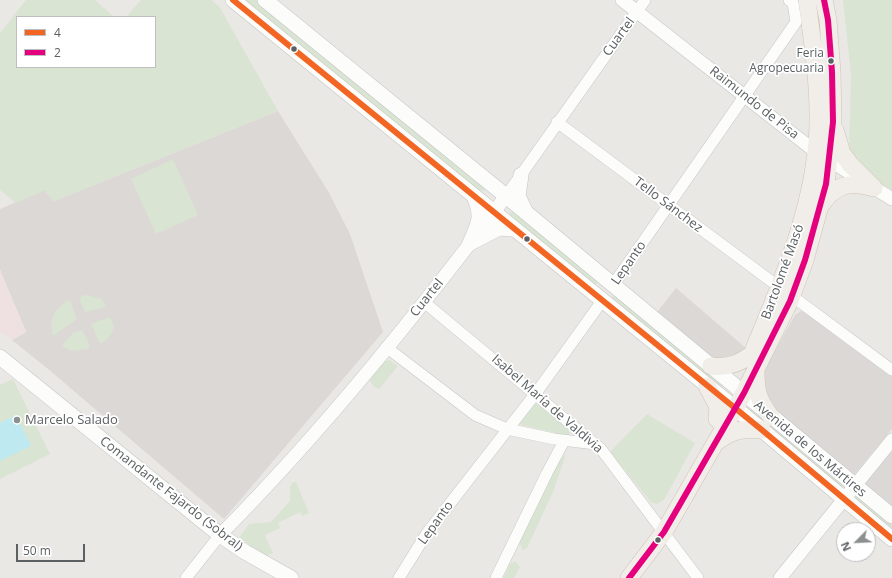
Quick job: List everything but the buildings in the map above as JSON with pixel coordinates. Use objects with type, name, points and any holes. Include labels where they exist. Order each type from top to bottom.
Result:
[{"type":"main road","name":"Avenida de los Mártires","points":[[233,0],[493,213],[731,405],[766,424],[854,486],[892,516]]},
{"type":"main road","name":"Avenida de los Mártires","points":[[265,0],[740,389],[766,424],[844,498],[892,539]]},
{"type":"main road","name":"Bartolomé Masó","points":[[731,405],[754,361],[786,292],[805,260],[826,184],[818,122],[816,76],[807,0]]},
{"type":"main road","name":"Bartolomé Masó","points":[[786,292],[801,223],[833,122],[832,72],[828,20],[824,0]]},
{"type":"main road","points":[[833,122],[842,153],[850,164],[874,188]]},
{"type":"main road","points":[[492,185],[505,184],[521,176]]},
{"type":"main road","points":[[521,176],[518,196],[527,214]]},
{"type":"main road","points":[[820,207],[835,189],[844,186],[861,184],[874,188]]},
{"type":"main road","points":[[470,243],[480,220],[479,210],[473,196]]},
{"type":"main road","points":[[470,243],[499,228],[513,229]]},
{"type":"main road","name":"Lepanto","points":[[602,301],[613,285]]},
{"type":"main road","name":"Comandante Fajardo (Sobral)","points":[[0,357],[220,535],[245,552],[291,578]]},
{"type":"main road","points":[[711,366],[732,365],[743,361],[754,361],[757,392],[766,424],[729,433],[716,443]]},
{"type":"main road","points":[[707,386],[718,407],[717,420]]},
{"type":"main road","points":[[616,578],[661,527],[717,420],[731,405]]},
{"type":"main road","points":[[629,578],[716,443],[731,405]]},
{"type":"street","name":"Raimundo de Pisa","points":[[622,0],[822,156],[892,198]]},
{"type":"street","name":"Cuartel","points":[[186,578],[220,535],[316,434],[424,302],[521,176],[557,122],[645,0]]},
{"type":"street","name":"Lepanto","points":[[613,285],[746,97],[796,22],[793,3],[789,0]]},
{"type":"street","name":"Tello Sánchez","points":[[557,122],[892,370]]},
{"type":"street","name":"Lepanto","points":[[399,578],[428,533],[536,393],[602,301]]},
{"type":"street","name":"Isabel María de Valdivia","points":[[424,302],[536,393],[595,444],[661,527],[698,578]]},
{"type":"street","points":[[386,347],[475,415],[507,429],[564,441],[595,444]]},
{"type":"street","points":[[780,578],[892,440]]},
{"type":"street","points":[[496,578],[564,441]]},
{"type":"shaded area","points":[[278,111],[328,191],[350,234],[383,332],[224,519],[12,340],[26,332],[0,270],[0,209],[44,190],[54,201]]},
{"type":"shaded area","points":[[0,270],[26,332],[12,340],[0,333]]},
{"type":"shaded area","points":[[676,288],[747,349],[735,358],[718,360],[709,356],[657,312]]},
{"type":"shaded area","points":[[801,311],[809,313],[892,375],[892,429],[853,476],[769,408],[761,381],[763,372],[795,315]]},
{"type":"shaded area","points":[[892,447],[892,508],[863,485]]},
{"type":"green space","points":[[26,0],[95,0],[113,16],[16,16],[16,68],[156,68],[156,16],[127,16],[141,0],[211,0],[219,6],[278,111],[54,201],[44,190],[16,203],[0,190],[0,33]]},
{"type":"green space","points":[[242,0],[258,0],[480,181],[485,191],[475,190]]},
{"type":"green space","name":"Feria Agropecuaria","points":[[843,0],[892,0],[892,190],[881,184],[849,150],[851,74]]},
{"type":"green space","points":[[173,159],[198,215],[156,234],[131,179]]},
{"type":"green space","points":[[510,212],[516,213],[595,277],[597,284],[591,284],[511,219]]},
{"type":"green space","points":[[87,295],[102,299],[106,307],[85,312],[80,300],[81,296]]},
{"type":"green space","points":[[619,295],[720,379],[723,387],[715,386],[613,302],[612,296]]},
{"type":"green space","points":[[67,301],[70,301],[77,319],[53,336],[53,316],[58,308]]},
{"type":"green space","points":[[110,317],[114,327],[112,332],[102,343],[99,342],[91,324]]},
{"type":"green space","points":[[82,330],[90,346],[88,349],[72,351],[61,346],[73,333]]},
{"type":"green space","points":[[389,360],[398,366],[379,389],[374,387],[370,381],[371,376],[385,361]]},
{"type":"green space","name":"Marcelo Salado","points":[[13,379],[50,454],[0,479],[0,385]]},
{"type":"green space","points":[[538,401],[572,430],[568,436],[518,424]]},
{"type":"green space","points":[[750,409],[760,410],[845,486],[838,487],[753,417]]},
{"type":"green space","points":[[647,414],[695,443],[664,500],[657,504],[651,502],[610,452]]},
{"type":"green space","points":[[566,454],[553,492],[527,548],[523,550],[519,542],[559,461]]},
{"type":"green space","points":[[293,482],[296,482],[309,513],[302,516],[300,512],[278,523],[280,528],[265,535],[273,553],[266,556],[239,538],[249,524],[271,522],[290,501],[290,487]]},
{"type":"green space","points":[[856,495],[892,519],[892,531],[856,501]]},
{"type":"green space","points":[[515,561],[520,567],[514,578],[504,578],[510,564]]},
{"type":"water","points":[[16,415],[31,446],[0,461],[0,423]]},
{"type":"transit line","name":"4","points":[[233,0],[762,430],[892,539]]},
{"type":"transit line","name":"2","points":[[629,578],[664,532],[744,393],[790,301],[805,260],[826,184],[833,122],[832,72],[828,20],[824,0]]},
{"type":"place","name":"Feria Agropecuaria","points":[[831,61]]},
{"type":"place","name":"Marcelo Salado","points":[[17,420]]}]
